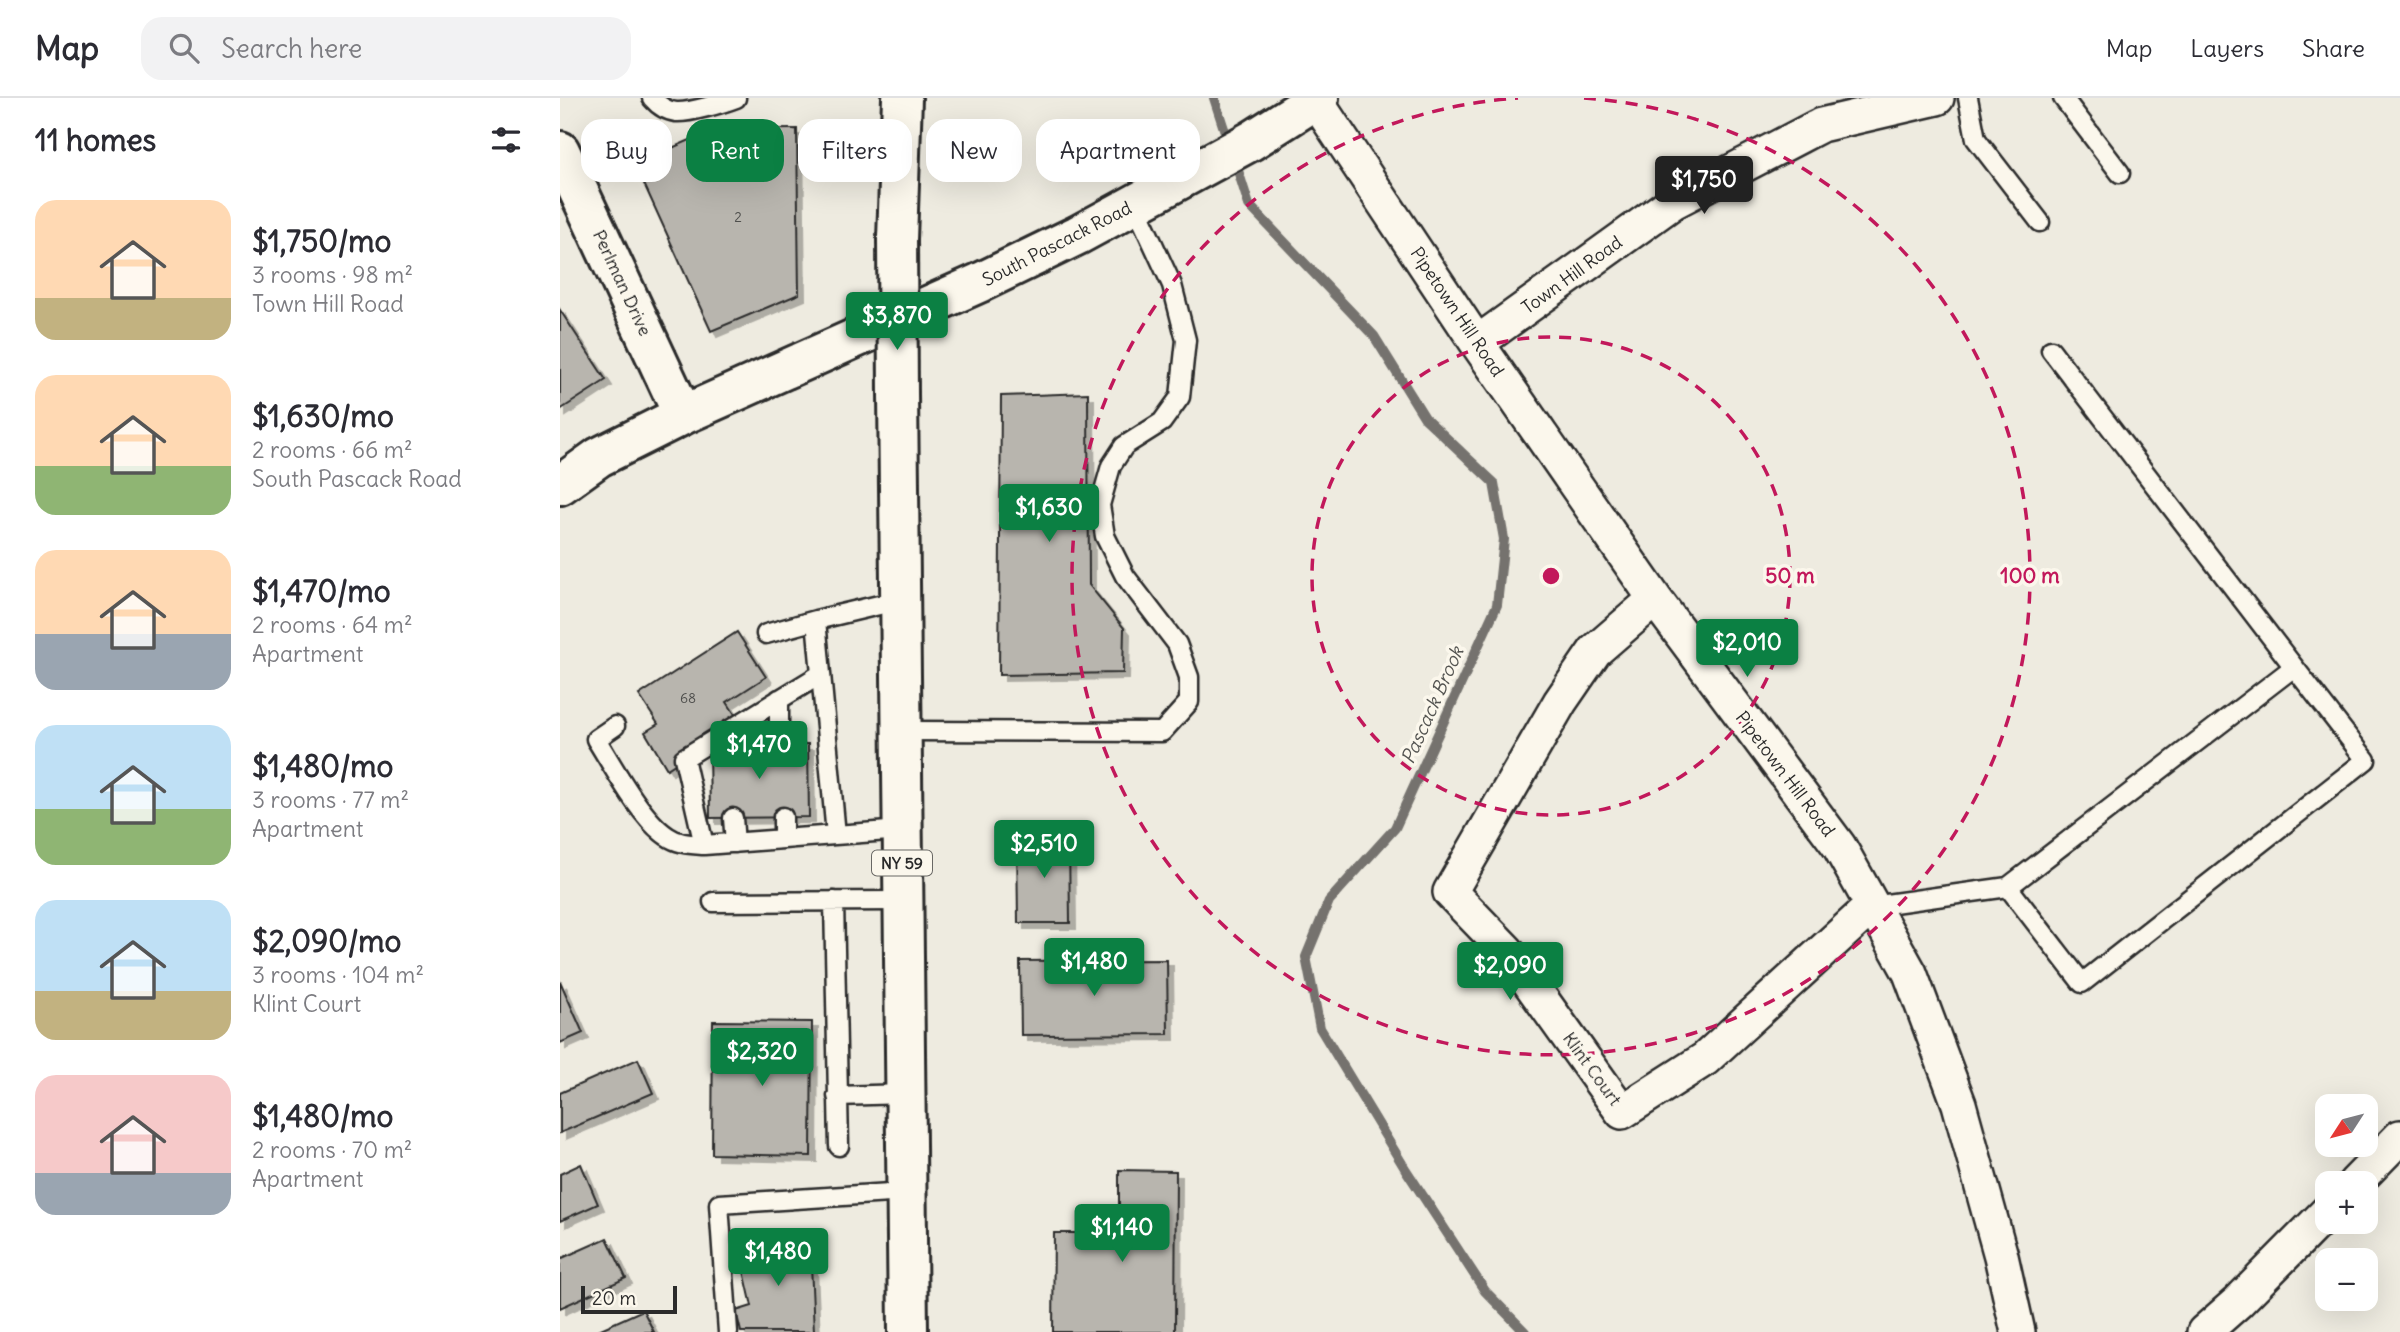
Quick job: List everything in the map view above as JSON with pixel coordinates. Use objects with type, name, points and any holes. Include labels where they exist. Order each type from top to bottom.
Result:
[{"type":"main road","name":"NY 59","points":[[902,98],[897,239],[908,1332]]},
{"type":"main road","name":"South Pascack Road","points":[[560,485],[599,457],[683,415],[979,284],[1135,205],[1251,141],[1318,99]]},
{"type":"main road","name":"Perlman Drive","points":[[560,151],[683,415]]},
{"type":"street","name":"Town Hill Road","points":[[1477,343],[1673,202],[1821,124],[1937,98]]},
{"type":"street","name":"Pipetown Hill Road","points":[[1318,99],[1477,343],[1655,599],[1839,846],[1910,973],[1959,1104],[2001,1256],[2018,1332]]},
{"type":"street","name":"Klint Court","points":[[1655,599],[1595,651],[1560,702],[1450,892],[1507,951],[1622,1112],[1706,1059],[1872,906]]},
{"type":"street","points":[[2367,1171],[2400,1137]]},
{"type":"street","points":[[2204,1332],[2238,1302],[2315,1224]]},
{"type":"lane","points":[[652,98],[658,105],[675,112],[736,98]]},
{"type":"lane","points":[[1968,98],[1976,139],[2040,222]]},
{"type":"lane","points":[[2063,98],[2120,173]]},
{"type":"lane","points":[[901,731],[1162,732],[1188,702],[1189,677],[1177,644],[1125,576],[1105,536],[1100,505],[1111,466],[1124,446],[1162,422],[1180,397],[1186,340],[1172,285],[1135,205]]},
{"type":"lane","points":[[2008,887],[2082,983],[2366,760],[2051,350]]},
{"type":"lane","points":[[766,634],[900,600]]},
{"type":"lane","points":[[816,620],[835,835]]},
{"type":"lane","points":[[1872,906],[2008,887],[2294,667]]},
{"type":"lane","points":[[704,845],[684,758],[730,738],[779,699],[821,674]]},
{"type":"lane","points":[[779,699],[779,745]]},
{"type":"lane","points":[[615,726],[596,738],[653,825],[679,842],[704,845],[902,830]]},
{"type":"lane","points":[[783,817],[783,839]]},
{"type":"lane","points":[[733,818],[735,843]]},
{"type":"lane","points":[[834,901],[839,1146]]},
{"type":"lane","points":[[713,902],[902,901]]},
{"type":"lane","points":[[838,1096],[905,1094]]},
{"type":"lane","points":[[728,1332],[719,1205],[906,1192]]},
{"type":"building","points":[[784,129],[797,129],[799,294],[711,331],[643,182],[672,182],[672,148],[686,142],[686,182],[784,182]]},
{"type":"building","points":[[560,310],[606,380],[560,410]]},
{"type":"building","points":[[1088,393],[1089,585],[1124,628],[1123,673],[999,675],[1001,396]]},
{"type":"building","points":[[737,632],[766,677],[727,702],[740,722],[667,769],[645,732],[658,724],[639,695]]},
{"type":"building","points":[[808,744],[809,817],[710,818],[709,745]]},
{"type":"building","points":[[1017,837],[1069,837],[1070,923],[1018,923]]},
{"type":"building","points":[[1167,960],[1168,1034],[1021,1035],[1020,961]]},
{"type":"building","points":[[560,981],[583,1033],[560,1043]]},
{"type":"building","points":[[713,1021],[812,1022],[811,1156],[712,1154]]},
{"type":"building","points":[[638,1059],[653,1093],[560,1133],[560,1093]]},
{"type":"building","points":[[581,1164],[598,1204],[560,1221],[560,1174]]},
{"type":"building","points":[[1119,1170],[1176,1171],[1175,1332],[1053,1332],[1054,1233],[1119,1233]]},
{"type":"building","points":[[607,1238],[626,1278],[560,1308],[560,1259]]},
{"type":"building","points":[[810,1241],[814,1332],[741,1332],[736,1311],[752,1306],[738,1245]]},
{"type":"building","points":[[643,1310],[654,1332],[594,1332]]},
{"type":"waterway","name":"Pascack Brook","points":[[1214,98],[1229,144]]},
{"type":"waterway","name":"Pascack Brook","points":[[1234,158],[1249,205],[1374,336],[1425,418],[1494,483],[1504,539],[1497,605],[1395,828],[1329,901],[1306,957],[1320,1028],[1406,1170],[1485,1291],[1525,1332]]}]
